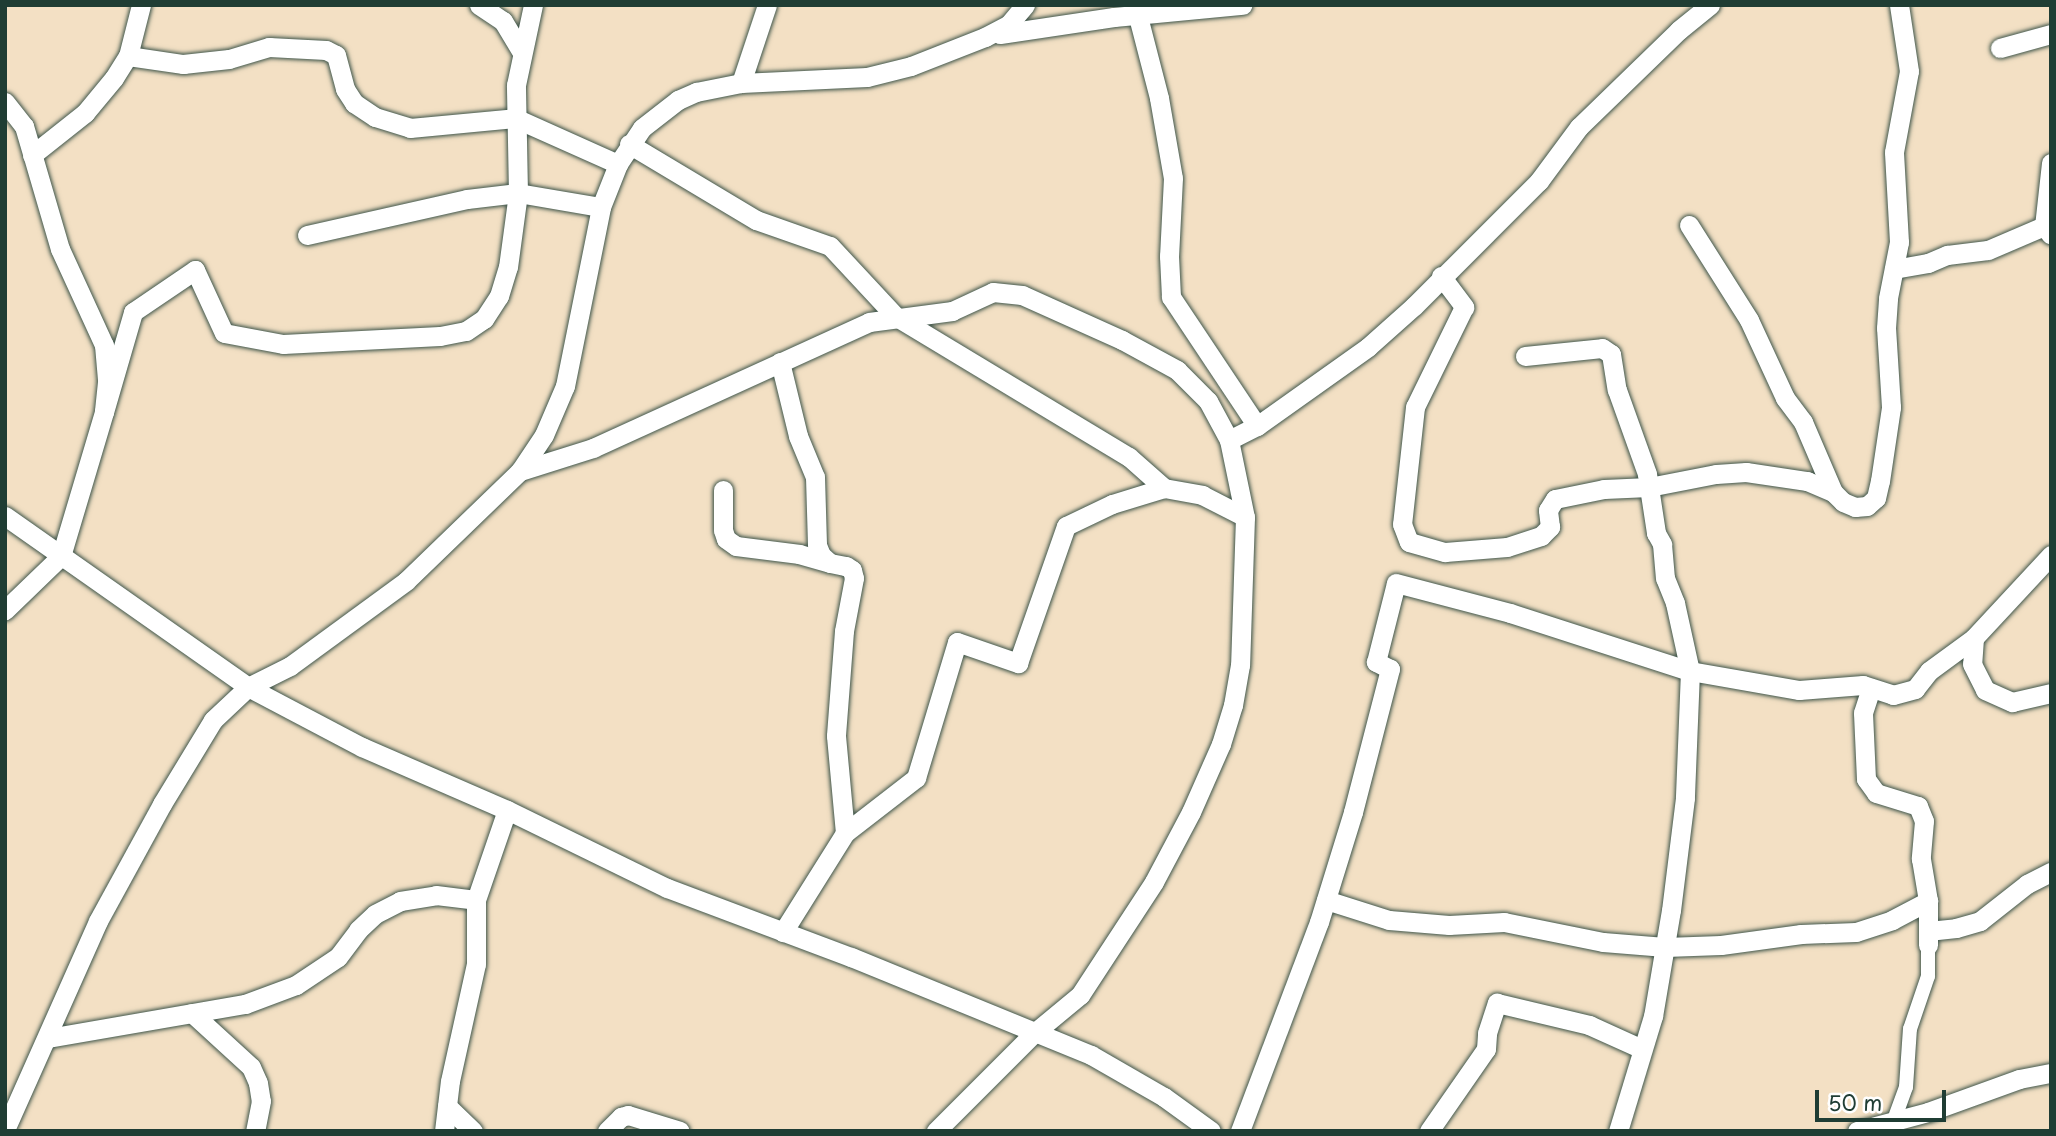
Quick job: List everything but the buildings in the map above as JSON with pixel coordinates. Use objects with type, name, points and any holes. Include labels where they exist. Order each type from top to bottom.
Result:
[{"type":"street","points":[[33,155],[85,113],[128,56],[141,5]]},
{"type":"street","points":[[479,5],[503,22],[521,51]]},
{"type":"street","points":[[5,610],[61,556],[133,313],[195,270],[224,333],[283,344],[440,336],[466,331],[484,319],[499,296],[508,267],[518,193],[515,118],[521,51],[533,5]]},
{"type":"street","points":[[741,83],[767,5]]},
{"type":"street","points":[[5,1130],[98,921],[162,804],[213,720],[248,687],[289,666],[406,581],[520,471],[544,435],[565,386],[601,207],[618,164],[642,128],[678,100],[696,92],[741,83],[887,74],[985,37],[1009,24],[1025,5]]},
{"type":"street","points":[[985,37],[1136,10],[1242,5]]},
{"type":"street","points":[[1229,440],[1257,426],[1368,347],[1539,181],[1579,127],[1679,30],[1710,5]]},
{"type":"street","points":[[1441,276],[1464,307],[1415,407],[1402,524],[1409,542],[1445,552],[1507,547],[1541,536],[1550,527],[1548,510],[1555,499],[1604,489],[1648,487],[1746,472],[1807,481],[1833,492],[1843,502],[1855,507],[1867,506],[1876,498],[1891,407],[1886,328],[1899,242],[1895,152],[1909,71],[1899,5]]},
{"type":"street","points":[[1136,10],[1159,98],[1173,178],[1169,256],[1171,297],[1257,426]]},
{"type":"street","points":[[2000,48],[2051,34]]},
{"type":"street","points":[[128,56],[183,64],[229,59],[269,47],[326,50],[336,54],[345,89],[354,103],[375,117],[411,128],[515,118],[618,164]]},
{"type":"street","points":[[5,102],[24,126],[60,249],[104,345],[107,382],[104,412]]},
{"type":"street","points":[[629,145],[756,220],[830,246],[895,316],[1129,457],[1164,488]]},
{"type":"street","points":[[1894,269],[1928,263],[1947,255],[1988,250],[2047,231],[2051,163]]},
{"type":"street","points":[[307,235],[467,199],[518,193],[601,207]]},
{"type":"street","points":[[1689,225],[1749,320],[1785,398],[1804,422],[1833,492]]},
{"type":"street","points":[[520,471],[593,448],[869,322],[895,316],[952,311],[993,292],[1021,295],[1122,340],[1177,370],[1208,401],[1229,440],[1245,517],[1240,665],[1233,705],[1221,744],[1191,812],[1154,882],[1080,995],[1034,1033],[936,1131]]},
{"type":"street","points":[[1525,356],[1602,348],[1608,351],[1648,487],[1656,533],[1662,544],[1665,578],[1675,603],[1690,671],[1685,734],[1685,797],[1665,947],[1653,1016],[1618,1131]]},
{"type":"street","points":[[780,362],[798,436],[815,477],[817,545],[821,555],[830,563]]},
{"type":"street","points":[[783,932],[845,833],[916,778],[957,642],[1018,663],[1066,526],[1112,504],[1164,488],[1202,495],[1245,517]]},
{"type":"street","points":[[723,490],[723,530],[726,539],[736,546],[799,554],[852,570],[854,578],[844,631],[836,736],[845,833]]},
{"type":"street","points":[[5,516],[248,687],[362,747],[507,810],[667,888],[783,932],[1114,1067],[1164,1097],[1211,1131]]},
{"type":"street","points":[[1240,1131],[1326,900],[1353,811],[1390,669],[1376,662],[1396,583],[1510,612],[1690,671],[1800,690],[1863,685],[1893,695],[1915,689],[1929,671],[1974,638],[2051,555]]},
{"type":"street","points":[[1974,638],[1972,664],[1986,690],[2012,702],[2051,693]]},
{"type":"street","points":[[1871,688],[1863,713],[1866,779],[1876,793],[1918,806],[1924,821],[1921,859],[1928,901],[1928,976],[1910,1029],[1906,1087],[1892,1126]]},
{"type":"street","points":[[443,1131],[475,964],[476,900],[507,810]]},
{"type":"street","points":[[1928,938],[1980,921],[2027,884],[2051,872]]},
{"type":"street","points":[[48,1038],[245,1004],[296,985],[338,957],[375,914],[400,901],[436,895],[476,900]]},
{"type":"street","points":[[1326,900],[1389,920],[1449,926],[1504,922],[1604,942],[1665,947],[1721,945],[1801,934],[1856,932],[1892,920],[1928,901]]},
{"type":"street","points":[[1429,1131],[1486,1049],[1487,1033],[1497,1003],[1589,1025],[1642,1049]]},
{"type":"street","points":[[192,1013],[251,1068],[258,1083],[261,1101],[256,1131]]},
{"type":"street","points":[[1857,1131],[1892,1126],[2019,1079],[2051,1073]]},
{"type":"street","points":[[447,1106],[473,1131]]},
{"type":"street","points":[[607,1131],[621,1116],[628,1115],[680,1131]]}]
